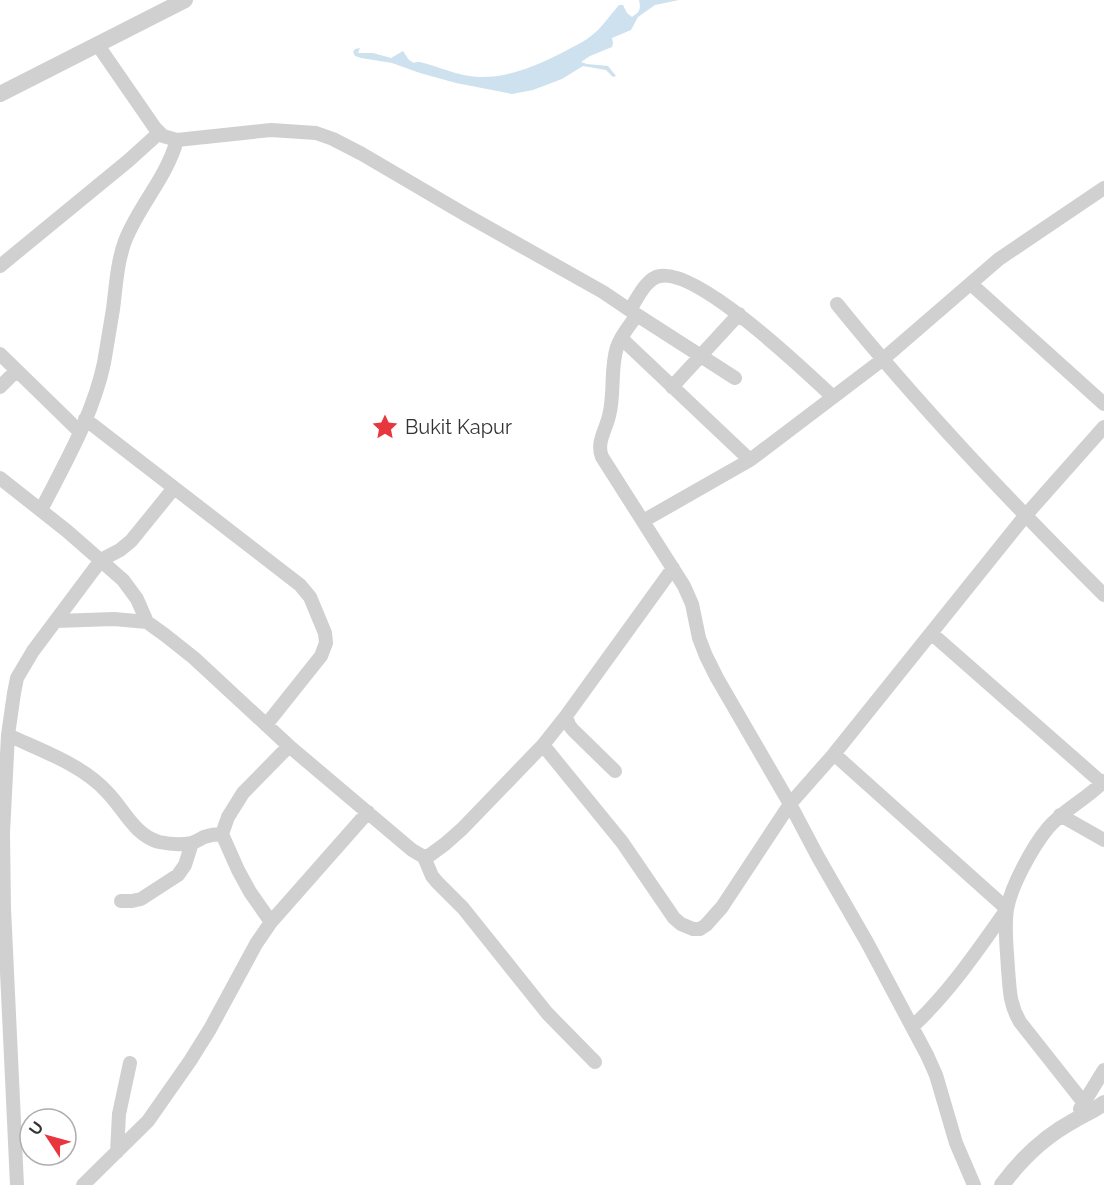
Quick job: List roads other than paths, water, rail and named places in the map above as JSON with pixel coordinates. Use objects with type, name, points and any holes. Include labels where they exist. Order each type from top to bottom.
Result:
[{"type":"street","points":[[0,94],[184,0]]},
{"type":"street","points":[[98,44],[154,128],[166,138],[177,140],[271,130],[304,131],[325,136],[362,154],[603,292],[735,378]]},
{"type":"street","points":[[0,266],[159,133]]},
{"type":"street","points":[[40,510],[83,426],[103,365],[125,241],[151,192],[166,170],[177,140]]},
{"type":"street","points":[[643,522],[750,460],[882,360],[1006,255],[1104,188]]},
{"type":"street","points":[[833,397],[773,341],[738,314],[693,285],[676,278],[662,276],[651,280],[615,352],[613,400],[600,452],[688,594],[699,638],[709,664],[868,944],[936,1075],[956,1143],[974,1185]]},
{"type":"street","points":[[971,284],[1104,404]]},
{"type":"street","points":[[837,304],[882,360],[1025,516],[1104,595]]},
{"type":"street","points":[[672,387],[738,314]]},
{"type":"street","points":[[621,338],[750,460]]},
{"type":"street","points":[[0,354],[15,371],[83,426],[174,488],[300,585],[310,597],[324,627],[326,638],[321,656],[266,725]]},
{"type":"street","points":[[0,387],[15,371]]},
{"type":"street","points":[[543,745],[622,842],[674,918],[681,924],[700,929],[722,907],[790,804],[834,754],[1025,516],[1104,427]]},
{"type":"street","points":[[0,478],[123,580],[132,590],[147,622]]},
{"type":"street","points":[[17,1185],[3,833],[8,735],[17,678],[33,651],[101,561],[131,541],[174,488]]},
{"type":"street","points":[[424,857],[445,844],[462,829],[543,745],[673,568]]},
{"type":"street","points":[[56,621],[114,619],[147,622],[194,658],[289,746],[412,850],[424,857],[432,876],[463,908],[547,1013],[594,1062]]},
{"type":"street","points":[[931,633],[1103,782],[1060,815],[1047,829],[1024,867],[1010,897],[1005,932],[1012,1008],[1020,1022],[1084,1103]]},
{"type":"street","points":[[566,716],[573,730],[615,771]]},
{"type":"street","points":[[8,735],[68,763],[100,784],[135,827],[149,838],[168,843],[192,843],[207,836],[222,834]]},
{"type":"street","points":[[271,922],[250,892],[222,834],[228,817],[243,793],[289,746]]},
{"type":"street","points":[[834,754],[1007,909]]},
{"type":"street","points":[[83,1185],[148,1121],[210,1029],[256,944],[271,922],[368,812]]},
{"type":"street","points":[[1060,815],[1104,840]]},
{"type":"street","points":[[122,901],[141,899],[178,875],[185,865],[192,843]]},
{"type":"street","points":[[912,1028],[964,970],[1007,909]]},
{"type":"street","points":[[117,1152],[119,1114],[130,1063]]},
{"type":"street","points":[[1074,1120],[1104,1070]]},
{"type":"street","points":[[1002,1185],[1016,1167],[1038,1146],[1074,1120],[1104,1103]]},
{"type":"water","points":[[639,0],[679,0],[655,5],[638,17],[631,30],[612,38],[612,47],[581,62],[608,66],[616,76],[613,77],[606,70],[583,66],[562,79],[533,90],[512,94],[456,83],[392,63],[361,58],[355,56],[353,52],[360,48],[358,53],[373,53],[391,58],[403,51],[414,63],[420,62],[471,76],[503,75],[538,64],[584,41],[599,29],[619,5],[623,5],[632,17],[639,10]]},
{"type":"place","name":"Bukit Kapur","points":[[385,427]]}]
